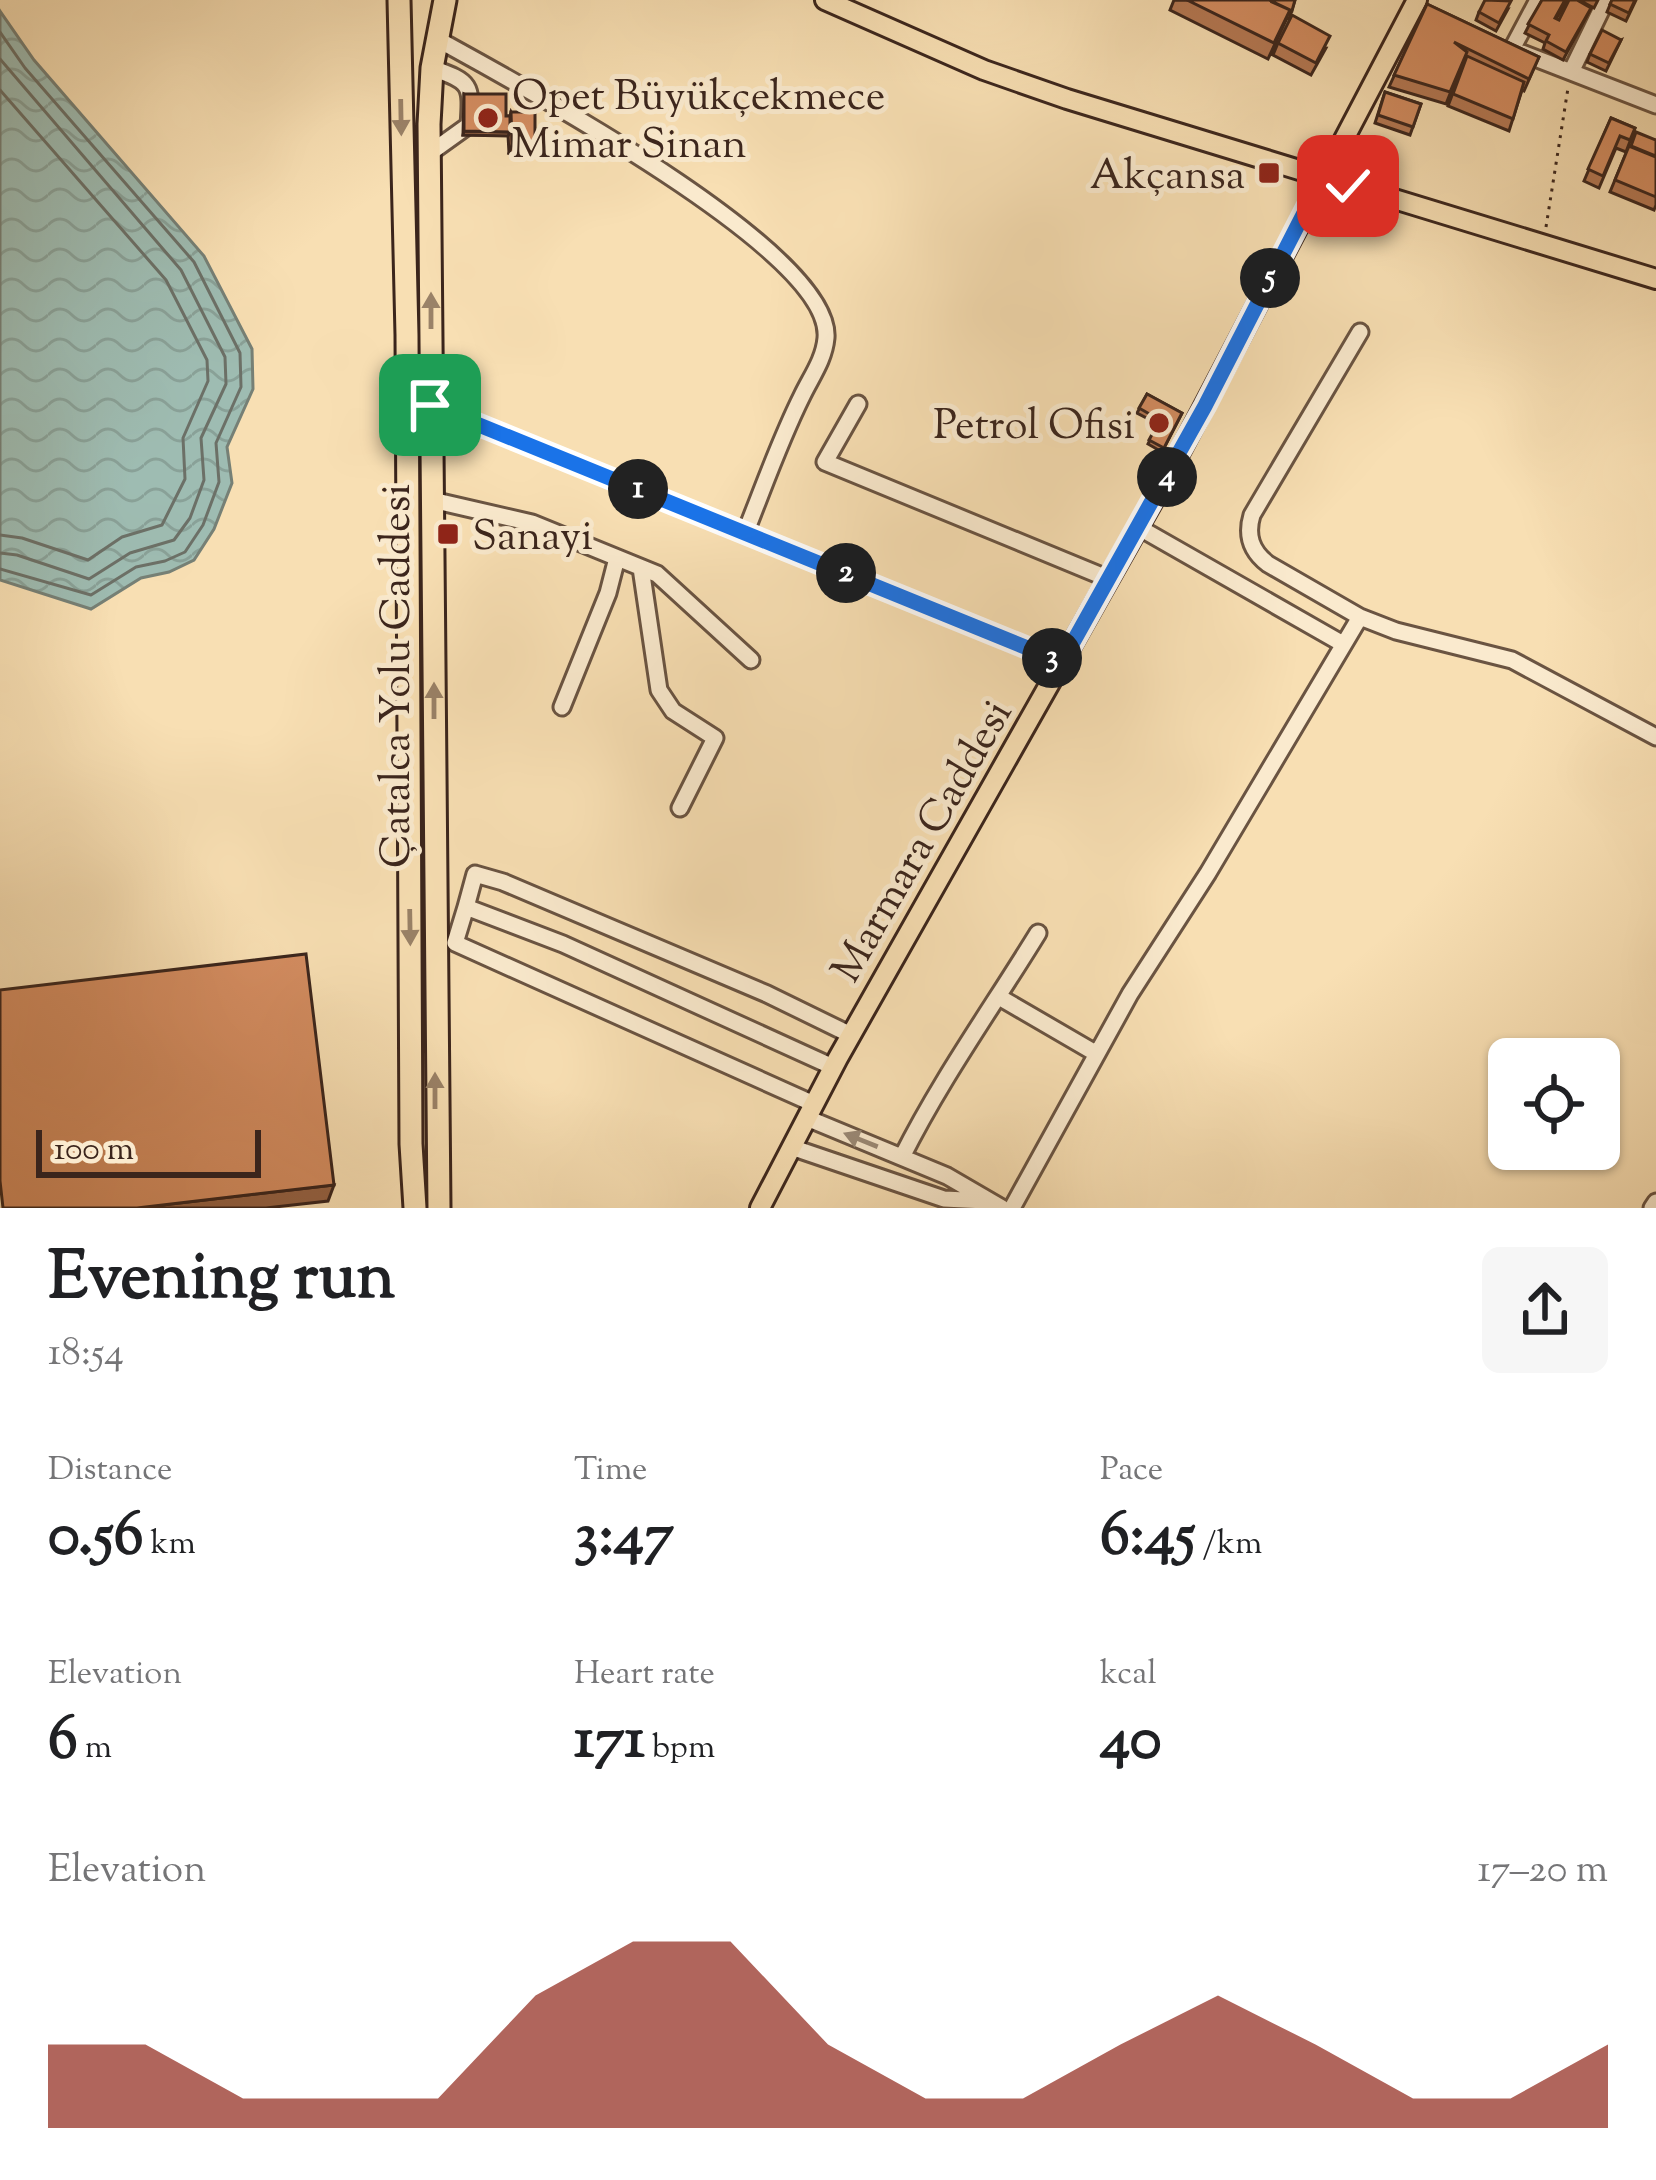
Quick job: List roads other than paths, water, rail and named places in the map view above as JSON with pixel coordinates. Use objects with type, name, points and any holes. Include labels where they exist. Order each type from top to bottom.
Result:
[{"type":"highway","name":"Çatalca Yolu Caddesi","points":[[399,0],[415,1208]]},
{"type":"highway","name":"Çatalca Yolu Caddesi","points":[[439,1208],[430,153],[432,68],[445,0]]},
{"type":"main road","points":[[825,0],[984,70],[1656,279]]},
{"type":"main road","name":"Marmara Caddesi","points":[[760,1208],[833,1067],[1170,471],[1417,1]]},
{"type":"street","points":[[1512,49],[1538,0]]},
{"type":"street","points":[[1571,72],[1606,0]]},
{"type":"street","points":[[1417,1],[1436,11]]},
{"type":"street","points":[[437,39],[602,134],[719,209],[782,263],[818,302],[826,334],[819,366],[746,532]]},
{"type":"street","points":[[1493,39],[1656,105]]},
{"type":"street","points":[[430,153],[469,125],[471,93],[464,79],[432,68]]},
{"type":"street","points":[[1360,332],[1252,515],[1252,547],[1268,564],[1360,617],[1396,631],[1512,660],[1656,737]]},
{"type":"street","points":[[858,404],[825,462],[1109,578]]},
{"type":"street","points":[[430,405],[1062,662]]},
{"type":"street","points":[[1178,416],[1205,406]]},
{"type":"street","points":[[1161,452],[1170,471]]},
{"type":"street","points":[[432,500],[532,524],[657,574],[751,660]]},
{"type":"street","points":[[1138,527],[1343,644]]},
{"type":"street","points":[[562,706],[608,593],[617,558]]},
{"type":"street","points":[[641,568],[659,690],[673,711],[715,738],[680,808]]},
{"type":"street","points":[[999,1206],[1097,1054],[1360,617]]},
{"type":"street","points":[[851,1035],[767,994],[476,874],[455,943],[947,1176],[999,1206]]},
{"type":"street","points":[[466,907],[563,944],[833,1067]]},
{"type":"street","points":[[902,1157],[938,1085],[1038,933]]},
{"type":"street","points":[[999,997],[1097,1054]]},
{"type":"street","points":[[791,1148],[944,1199],[999,1206]]},
{"type":"water","points":[[0,11],[34,60],[204,256],[252,349],[253,389],[227,447],[232,483],[214,529],[194,560],[141,578],[91,609],[0,580]]},
{"type":"place","name":"Opet Büyükçekmece Mimar Sinan","points":[[488,118]]},
{"type":"place","name":"Akçansa","points":[[1269,173]]},
{"type":"place","name":"Petrol Ofisi","points":[[1159,423]]},
{"type":"place","name":"Sanayi","points":[[448,534]]}]
